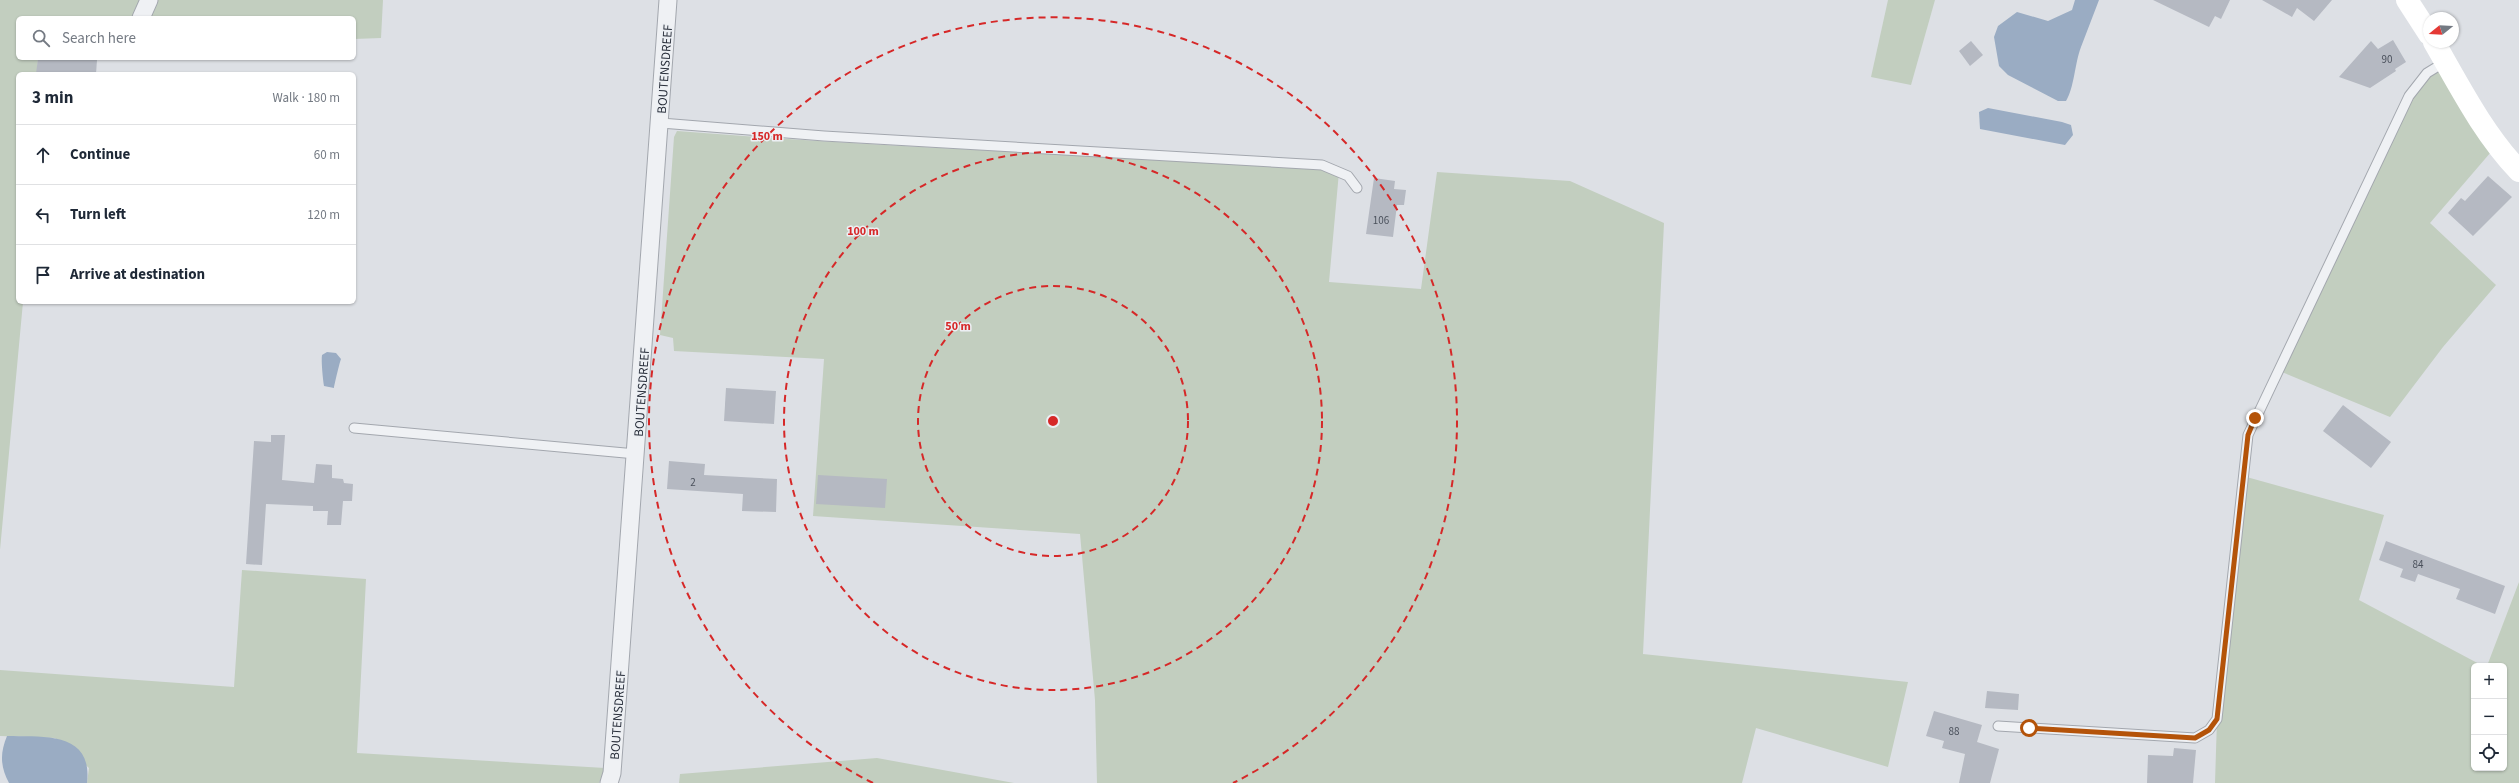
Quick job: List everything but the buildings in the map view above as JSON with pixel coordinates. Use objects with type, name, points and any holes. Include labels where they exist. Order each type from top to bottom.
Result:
[{"type":"street","points":[[142,16],[149,0]]},
{"type":"street","name":"BOUTENSDREEF","points":[[609,783],[612,773],[668,0]]},
{"type":"street","points":[[2407,0],[2423,25]]},
{"type":"street","points":[[2438,48],[2476,116],[2504,155],[2519,171]]},
{"type":"lane","points":[[1998,726],[2195,738],[2209,730],[2217,719],[2248,435],[2409,96],[2427,73],[2446,62]]},
{"type":"lane","points":[[660,123],[824,136],[1322,165],[1348,176],[1357,188]]},
{"type":"lane","points":[[354,428],[636,454]]},
{"type":"green space","points":[[0,0],[383,0],[381,38],[356,39],[356,16],[16,16],[16,60],[38,60],[37,72],[16,72],[16,304],[23,304],[0,550]]},
{"type":"green space","points":[[1888,0],[1935,0],[1911,85],[1871,77]]},
{"type":"green space","points":[[2446,62],[2497,145],[2430,223],[2496,285],[2443,347],[2390,417],[2277,370],[2417,84]]},
{"type":"green space","points":[[677,131],[918,147],[1322,165],[1339,172],[1329,282],[1421,289],[1437,172],[1570,181],[1664,223],[1643,654],[1908,682],[1888,767],[1756,728],[1742,783],[1097,783],[1095,700],[1080,534],[813,516],[824,359],[674,351],[673,338],[660,335],[674,137]]},
{"type":"green space","points":[[2243,476],[2384,515],[2359,600],[2477,663],[2471,663],[2471,771],[2507,771],[2507,663],[2488,663],[2519,582],[2519,783],[2215,783],[2217,719]]},
{"type":"green space","points":[[242,570],[366,579],[357,753],[605,768],[599,783],[87,783],[89,768],[55,738],[0,736],[0,670],[234,687]]},
{"type":"green space","points":[[877,758],[1014,783],[679,783],[680,774]]},
{"type":"water","points":[[2075,0],[2099,0],[2079,53],[2069,96],[2066,101],[2058,101],[2008,75],[1999,66],[1994,37],[1998,26],[2017,12],[2048,21],[2072,10]]},
{"type":"water","points":[[1988,108],[2062,122],[2071,125],[2073,135],[2065,145],[1980,129],[1979,112]]},
{"type":"water","points":[[327,352],[336,353],[341,359],[334,388],[324,386],[322,355]]},
{"type":"water","points":[[7,736],[36,736],[50,738],[63,740],[74,746],[82,754],[87,766],[87,783],[9,783],[4,771],[2,760],[3,748]]},
{"type":"route","points":[[2029,728],[2165,738],[2195,738],[2209,730],[2217,719],[2248,435],[2255,418]]}]
